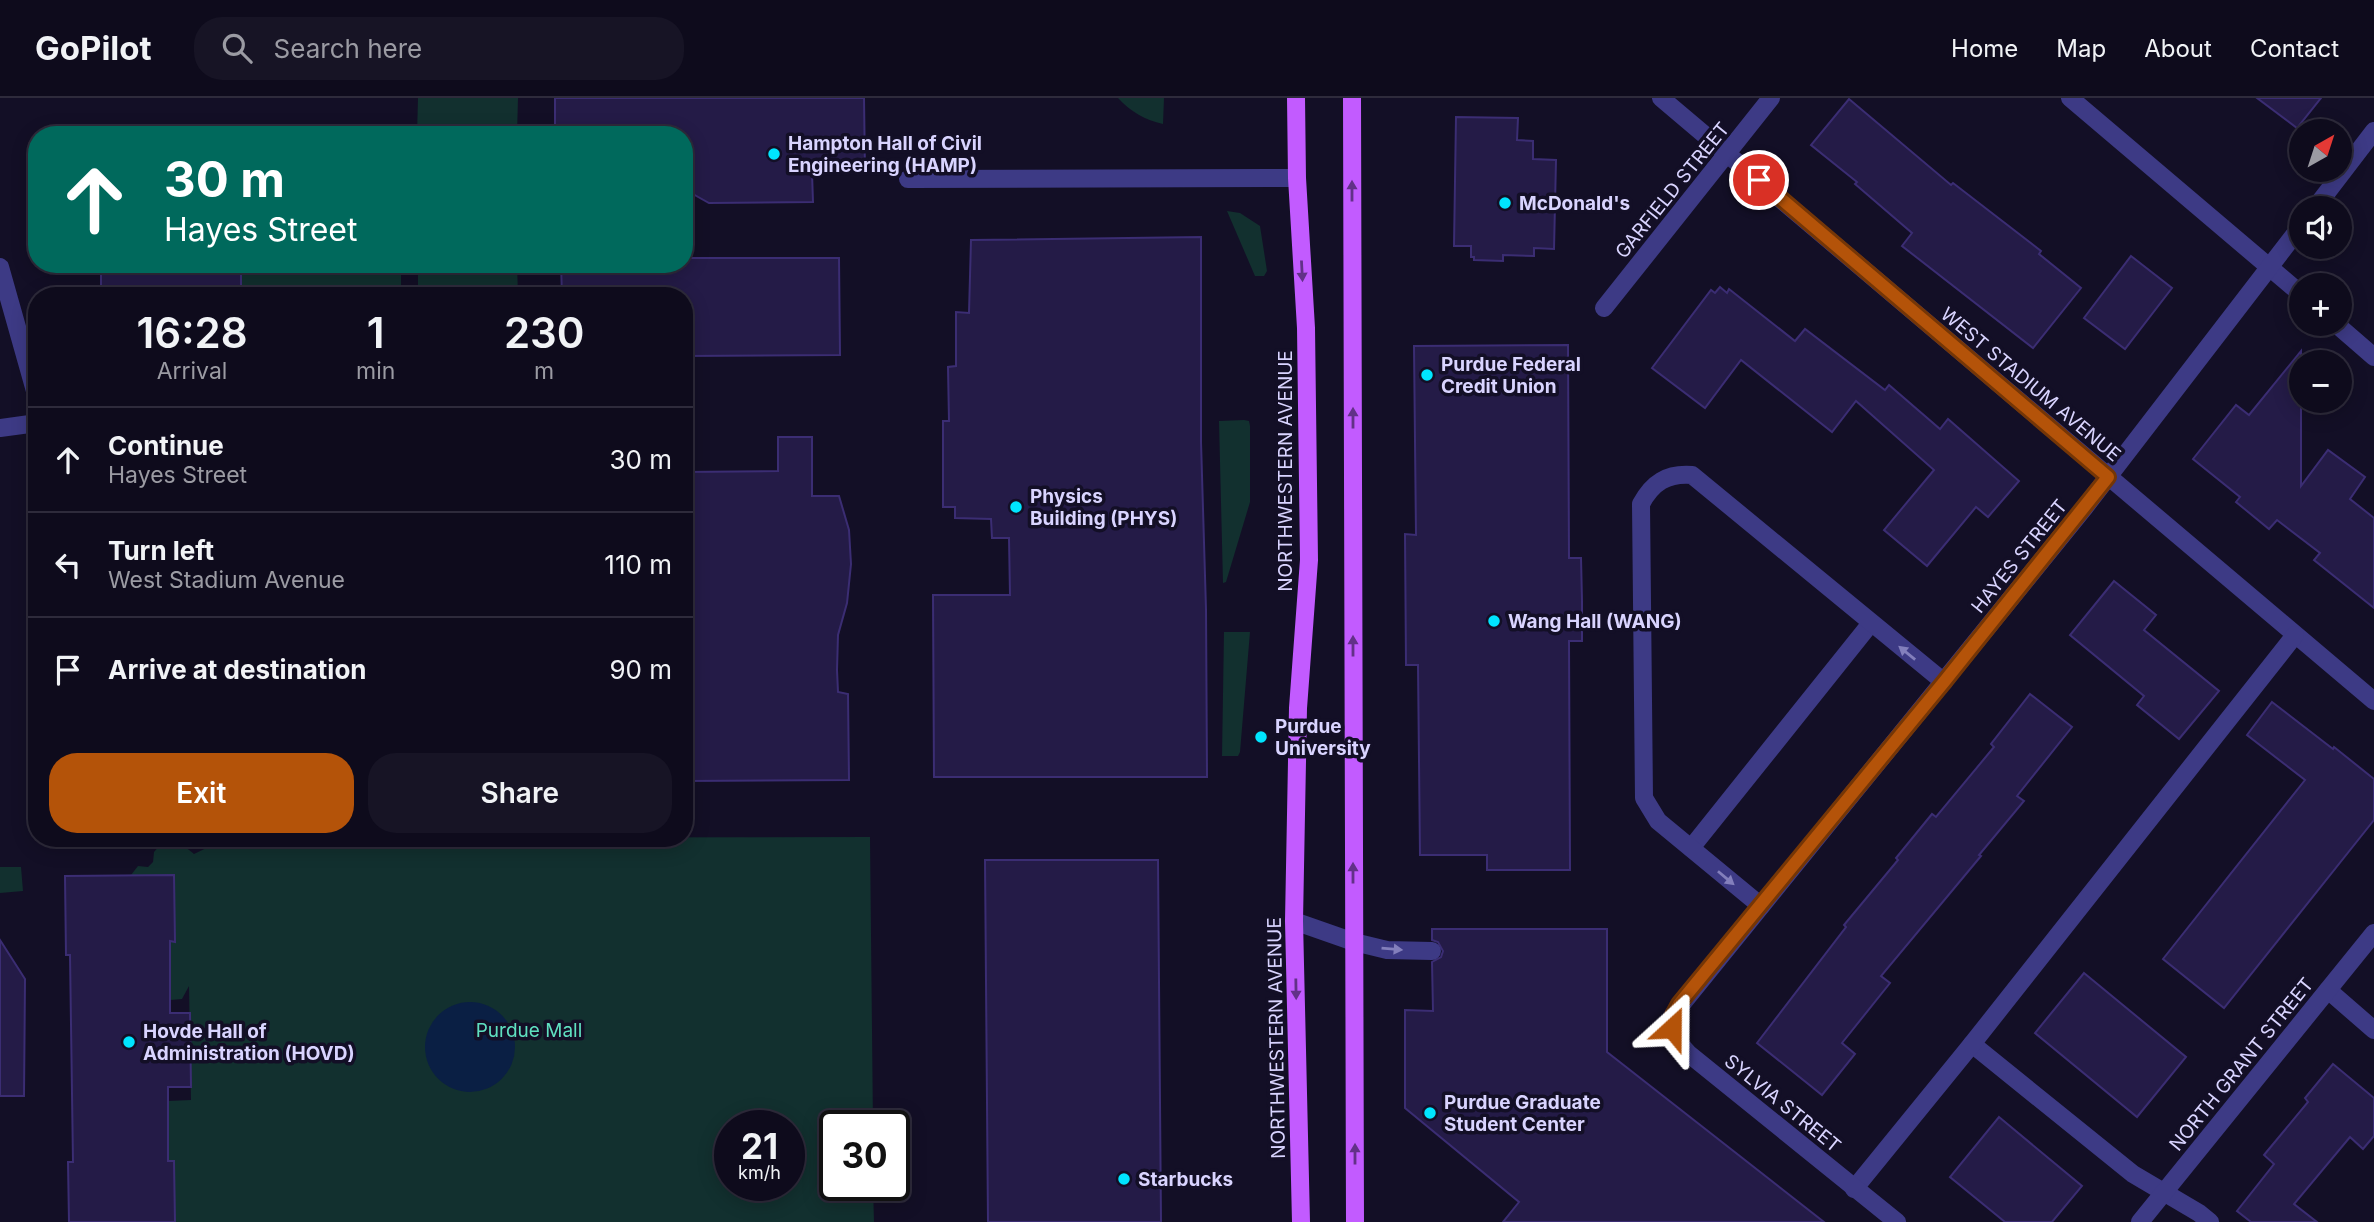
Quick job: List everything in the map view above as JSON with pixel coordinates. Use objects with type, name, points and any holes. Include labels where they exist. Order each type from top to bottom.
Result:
[{"type":"main road","name":"NORTHWESTERN AVENUE","points":[[1296,98],[1297,178],[1306,328],[1309,560],[1298,708],[1294,921],[1301,1222]]},
{"type":"main road","points":[[1352,98],[1355,1222]]},
{"type":"street","name":"WEST STADIUM AVENUE","points":[[1661,98],[2374,701]]},
{"type":"street","name":"GARFIELD STREET","points":[[1604,308],[1771,98]]},
{"type":"street","points":[[2070,98],[2289,284]]},
{"type":"street","points":[[2324,196],[2374,131]]},
{"type":"street","points":[[908,179],[1297,178]]},
{"type":"street","name":"HAYES STREET","points":[[1761,906],[2108,477],[2289,242]]},
{"type":"street","points":[[0,267],[28,366]]},
{"type":"street","points":[[2350,336],[2374,357]]},
{"type":"street","points":[[0,428],[28,424]]},
{"type":"street","points":[[1761,906],[1658,821],[1644,797],[1640,505],[1648,490],[1657,482],[1676,474],[1692,475],[1944,682]]},
{"type":"street","points":[[1691,848],[1871,624]]},
{"type":"street","points":[[1854,1189],[2295,635]]},
{"type":"street","name":"SYLVIA STREET","points":[[1761,906],[1679,1004],[1673,1015],[1672,1028],[1676,1041],[1897,1222]]},
{"type":"street","points":[[1294,921],[1354,942],[1387,950],[1432,951]]},
{"type":"street","name":"NORTH GRANT STREET","points":[[2140,1222],[2374,933]]},
{"type":"street","points":[[2328,990],[2374,1030]]},
{"type":"street","points":[[1972,1044],[2133,1174],[2210,1222]]},
{"type":"green space","points":[[418,98],[518,98],[517,126],[417,126]]},
{"type":"green space","points":[[1118,98],[1164,98],[1163,124],[1139,115]]},
{"type":"green space","points":[[1227,211],[1240,213],[1260,226],[1267,271],[1264,276],[1255,276]]},
{"type":"green space","points":[[241,273],[401,273],[401,287],[241,287]]},
{"type":"green space","points":[[418,273],[517,273],[518,287],[418,287]]},
{"type":"green space","points":[[1219,421],[1249,421],[1250,426],[1250,502],[1226,582],[1223,583]]},
{"type":"green space","points":[[1224,632],[1250,632],[1238,756],[1222,756]]},
{"type":"green space","name":"Purdue Mall","points":[[693,837],[870,837],[873,1110],[819,1110],[819,1201],[873,1201],[874,1222],[175,1222],[174,1161],[168,1161],[168,1101],[191,1100],[189,986],[182,999],[170,1000],[170,941],[175,941],[174,875],[131,875],[138,866],[148,867],[153,862],[154,852],[158,847],[187,848],[194,854],[208,847],[693,847]]},
{"type":"green space","points":[[0,867],[21,867],[23,891],[0,893]]},
{"type":"water","points":[[470,1002],[487,1005],[502,1015],[512,1030],[515,1047],[512,1064],[502,1079],[487,1089],[470,1092],[453,1089],[438,1079],[428,1064],[425,1047],[428,1030],[438,1015],[453,1005]]},
{"type":"building","name":"Hampton Hall of Civil Engineering (HAMP)","points":[[555,98],[864,98],[865,172],[812,173],[813,202],[709,203],[693,194],[693,126],[555,126]]},
{"type":"building","points":[[2257,98],[2321,98],[2304,119],[2289,119],[2289,122]]},
{"type":"building","points":[[1849,99],[1951,185],[1953,183],[2041,251],[2039,254],[2081,288],[2033,348],[1902,246],[1912,233],[1855,184],[1857,182],[1811,145]]},
{"type":"building","name":"McDonald's","points":[[1456,117],[1518,118],[1517,140],[1533,141],[1533,159],[1556,160],[1554,249],[1534,248],[1534,256],[1503,255],[1503,261],[1474,260],[1474,257],[1471,257],[1471,246],[1454,246]]},
{"type":"building","name":"Physics Building (PHYS)","points":[[1201,237],[1201,442],[1207,777],[934,777],[933,595],[1010,595],[1009,538],[992,538],[991,519],[955,518],[955,507],[943,507],[943,421],[949,421],[948,367],[956,366],[956,312],[969,313],[971,240]]},
{"type":"building","points":[[2131,256],[2172,288],[2125,349],[2084,318]]},
{"type":"building","points":[[693,258],[839,258],[840,355],[693,356],[693,287],[562,287],[561,273],[693,273]]},
{"type":"building","points":[[101,273],[241,273],[241,287],[101,287]]},
{"type":"building","points":[[1720,287],[1727,293],[1729,289],[1795,341],[1805,329],[1885,390],[1889,385],[1940,429],[1948,419],[2019,481],[1988,517],[1976,507],[1927,566],[1884,530],[1934,470],[1856,401],[1832,432],[1741,360],[1705,408],[1652,368],[1711,290],[1715,293]]},
{"type":"building","name":"Wang Hall (WANG)","points":[[1568,345],[1569,558],[1581,558],[1582,601],[1582,641],[1569,641],[1570,870],[1487,870],[1487,855],[1420,855],[1418,665],[1406,665],[1405,534],[1416,535],[1414,346]]},
{"type":"building","points":[[2289,366],[2289,413],[2301,413],[2301,486],[2328,450],[2365,477],[2350,499],[2374,518],[2374,608],[2314,560],[2320,553],[2277,520],[2269,529],[2236,502],[2240,497],[2193,459],[2236,405],[2249,415]]},
{"type":"building","points":[[778,437],[812,437],[812,496],[839,496],[849,530],[851,564],[847,603],[838,635],[837,670],[838,692],[848,694],[849,780],[693,781],[693,472],[778,471]]},
{"type":"building","points":[[2114,581],[2156,615],[2144,630],[2219,691],[2179,739],[2137,705],[2144,696],[2070,635]]},
{"type":"building","points":[[2030,694],[2072,727],[2017,796],[2024,801],[1881,976],[1890,983],[1842,1043],[1855,1054],[1822,1095],[1757,1043],[1846,927],[1844,925],[1898,860],[1896,858],[1932,814],[1936,817],[1994,747],[1991,744]]},
{"type":"building","points":[[2272,702],[2374,779],[2374,820],[2224,1008],[2163,959],[2305,780],[2247,735]]},
{"type":"building","points":[[985,860],[1158,860],[1161,1222],[988,1222]]},
{"type":"building","name":"Hovde Hall of Administration (HOVD)","points":[[174,875],[175,942],[170,941],[170,1013],[190,1013],[191,1087],[168,1087],[168,1161],[174,1161],[175,1222],[69,1222],[68,1162],[73,1162],[70,955],[66,955],[65,876]]},
{"type":"building","points":[[1432,929],[1607,929],[1607,1052],[1824,1222],[1503,1222],[1519,1202],[1405,1108],[1405,1010],[1433,1011],[1432,962],[1441,957],[1443,951],[1438,942],[1432,940]]},
{"type":"building","points":[[0,940],[25,979],[24,1096],[0,1096]]},
{"type":"building","points":[[2084,973],[2186,1057],[2137,1117],[2035,1033]]},
{"type":"building","points":[[2333,1064],[2374,1098],[2374,1136],[2363,1149],[2350,1137],[2294,1204],[2317,1222],[2251,1222],[2237,1211],[2274,1164],[2264,1155],[2308,1102],[2305,1098]]},
{"type":"building","points":[[1999,1117],[2082,1186],[2052,1222],[2005,1222],[1950,1177]]},
{"type":"place","name":"Hampton Hall of Civil Engineering (HAMP)","points":[[774,154]]},
{"type":"place","name":"McDonald's","points":[[1505,203]]},
{"type":"place","name":"Purdue Federal Credit Union","points":[[1427,375]]},
{"type":"place","name":"Physics Building (PHYS)","points":[[1016,507]]},
{"type":"place","name":"Wang Hall (WANG)","points":[[1494,621]]},
{"type":"place","name":"Purdue University","points":[[1261,737]]},
{"type":"place","name":"Hovde Hall of Administration (HOVD)","points":[[129,1042]]},
{"type":"place","name":"Purdue Graduate Student Center","points":[[1430,1113]]},
{"type":"place","name":"Starbucks","points":[[1124,1179]]},
{"type":"route","points":[[1672,1028],[1673,1015],[1679,1004],[1944,682],[2108,477],[1759,180]]}]
